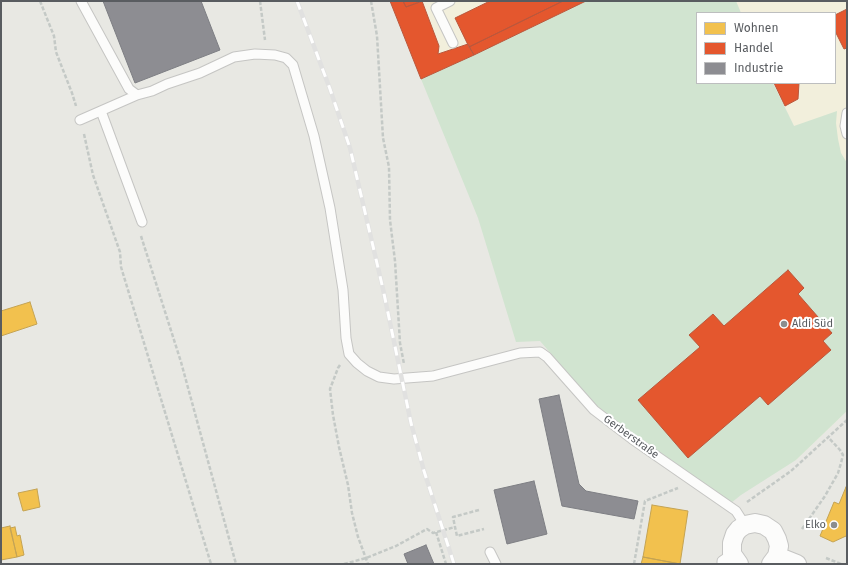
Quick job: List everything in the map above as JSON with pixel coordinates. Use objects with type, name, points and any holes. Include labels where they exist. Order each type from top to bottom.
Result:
[{"type":"street","points":[[731,561],[732,543],[735,534],[739,529],[741,518],[764,524],[773,531],[779,546],[774,560],[797,564]]},
{"type":"lane","points":[[81,1],[129,89],[137,95]]},
{"type":"lane","points":[[450,1],[436,8],[453,43]]},
{"type":"lane","points":[[80,120],[137,95],[200,73],[234,57],[255,54],[275,55],[286,58],[293,64],[314,136],[330,208],[343,290],[346,338],[349,354]]},
{"type":"lane","points":[[101,111],[142,222]]},
{"type":"lane","points":[[847,113],[845,126],[847,134]]},
{"type":"lane","name":"Gerberstraße","points":[[349,354],[367,371],[379,377],[394,379],[433,376],[520,353],[540,352],[547,357],[594,410],[741,518]]},
{"type":"lane","points":[[490,552],[496,564]]},
{"type":"path","points":[[40,1],[54,36],[56,52],[72,93],[93,175],[120,252],[121,267],[211,564]]},
{"type":"path","points":[[260,1],[267,55]]},
{"type":"path","points":[[371,1],[377,36],[383,138],[389,166],[390,220],[395,261],[400,343],[407,378]]},
{"type":"path","points":[[142,222],[139,230],[181,362],[236,564]]},
{"type":"path","points":[[349,354],[338,368],[330,389],[333,414],[348,484],[352,513],[358,537],[368,564]]},
{"type":"path","points":[[741,518],[847,420]]},
{"type":"path","points":[[802,529],[825,496],[842,463],[843,455],[828,437]]},
{"type":"path","points":[[634,564],[645,501],[694,482]]},
{"type":"path","points":[[479,510],[453,517],[457,536],[484,529]]},
{"type":"path","points":[[344,564],[366,558],[396,546],[427,529],[433,533],[455,527]]},
{"type":"path","points":[[436,532],[446,564]]},
{"type":"path","points":[[826,558],[841,564]]},
{"type":"shaded area","points":[[390,1],[586,1],[421,79]]},
{"type":"shaded area","points":[[736,1],[847,1],[847,411],[796,460],[825,191],[773,84],[836,84],[836,12],[741,12]]},
{"type":"green space","points":[[586,1],[736,1],[741,12],[696,12],[696,84],[773,84],[794,126],[837,111],[836,123],[838,139],[841,153],[847,163],[847,411],[796,460],[731,503],[596,410],[586,394],[540,341],[516,342],[478,218],[421,79]]},
{"type":"building: Wohnen","points":[[30,302],[37,324],[1,336],[1,311]]},
{"type":"building: Wohnen","points":[[846,487],[847,539],[846,536],[833,542],[820,536],[834,502],[839,504]]},
{"type":"building: Wohnen","points":[[37,489],[40,507],[23,511],[18,493]]},
{"type":"building: Wohnen","points":[[652,505],[688,511],[680,564],[643,557]]},
{"type":"building: Wohnen","points":[[10,526],[17,557],[1,560],[1,528]]},
{"type":"building: Wohnen","points":[[15,527],[17,536],[20,535],[24,555],[17,557],[10,528]]},
{"type":"building: Wohnen","points":[[643,557],[680,564],[641,564]]},
{"type":"building: Handel","points":[[390,1],[403,1],[406,7],[422,1],[439,46],[438,54],[468,44],[474,55],[421,79]]},
{"type":"building: Handel","points":[[403,1],[423,1],[406,7]]},
{"type":"building: Handel","points":[[490,1],[563,1],[469,47],[455,18]]},
{"type":"building: Handel","points":[[563,1],[586,1],[474,55],[469,47]]},
{"type":"building: Handel","points":[[847,9],[847,48],[844,49],[836,33],[836,14]]},
{"type":"building: Handel","points":[[774,84],[799,84],[798,99],[785,106]]},
{"type":"building: Handel","points":[[788,270],[804,288],[798,294],[832,333],[823,341],[831,350],[768,405],[760,396],[688,458],[638,400],[700,347],[689,335],[713,314],[724,326]]},
{"type":"building: Industrie","points":[[103,1],[201,1],[220,50],[135,83]]},
{"type":"building: Industrie","points":[[559,395],[579,484],[586,491],[638,501],[634,519],[562,506],[539,399]]},
{"type":"building: Industrie","points":[[534,481],[547,534],[507,544],[494,490]]},
{"type":"building: Industrie","points":[[426,545],[434,564],[408,564],[404,554]]},
{"type":"railway","points":[[297,1],[350,148],[383,289],[411,423],[424,471],[454,564]]},
{"type":"place","name":"Aldi Süd","points":[[784,324]]},
{"type":"place","name":"Elko","points":[[834,525]]}]
